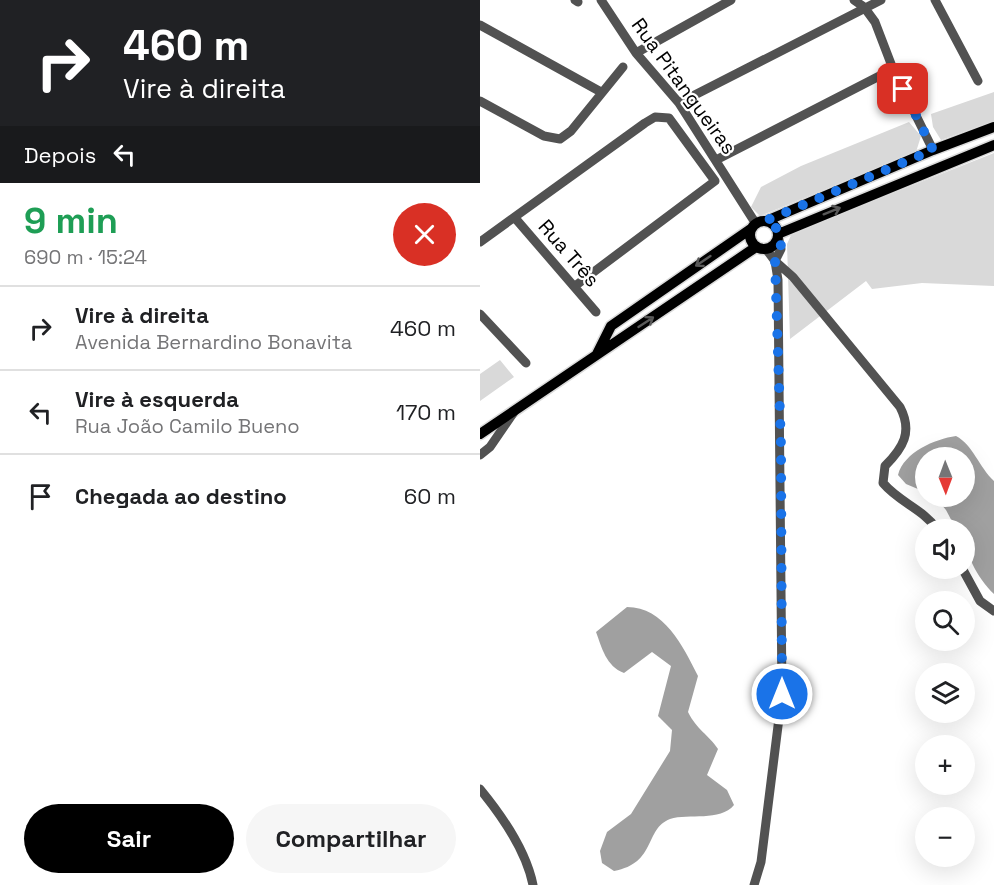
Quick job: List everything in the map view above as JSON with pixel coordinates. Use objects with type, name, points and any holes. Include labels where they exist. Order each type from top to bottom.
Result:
[{"type":"main road","points":[[597,354],[611,326],[758,224],[933,150],[994,127]]},
{"type":"main road","points":[[778,235],[994,145]]},
{"type":"main road","points":[[480,435],[695,290],[761,248],[776,243],[778,235],[774,225],[758,224]]},
{"type":"main road","points":[[758,224],[750,239],[761,248]]},
{"type":"main road","points":[[685,273],[695,290]]},
{"type":"street","name":"Rua Pitangueiras","points":[[601,0],[636,53],[679,104],[758,224]]},
{"type":"street","points":[[636,53],[731,0]]},
{"type":"street","points":[[854,0],[864,7],[875,22],[893,69],[933,150]]},
{"type":"street","points":[[679,104],[881,0]]},
{"type":"street","points":[[935,0],[978,81]]},
{"type":"street","points":[[480,25],[602,92]]},
{"type":"street","points":[[480,101],[544,136],[556,139],[571,131],[623,67]]},
{"type":"street","points":[[716,160],[893,69]]},
{"type":"street","points":[[480,242],[645,123],[655,117],[669,118],[714,181],[575,286]]},
{"type":"street","name":"Rua Três","points":[[515,218],[596,312]]},
{"type":"street","points":[[754,885],[761,862],[782,694],[780,417],[775,261],[781,249],[778,235]]},
{"type":"street","points":[[761,248],[793,277],[900,407],[907,426],[905,439],[900,451],[885,466],[883,483],[892,494],[930,519]]},
{"type":"street","points":[[480,314],[526,363]]},
{"type":"street","points":[[480,455],[490,447],[516,410]]},
{"type":"street","points":[[968,579],[980,601],[994,611]]},
{"type":"street","points":[[480,789],[496,809],[517,844],[530,871],[533,885]]},
{"type":"shaded area","points":[[994,92],[994,121],[941,140],[933,127],[931,114]]},
{"type":"shaded area","points":[[909,122],[921,136],[916,152],[760,216],[751,207],[761,187],[801,166]]},
{"type":"shaded area","points":[[994,153],[994,286],[922,283],[872,289],[866,281],[790,339],[787,244],[792,233]]},
{"type":"shaded area","points":[[500,360],[514,377],[480,401],[480,374]]},
{"type":"shaded area","points":[[956,436],[969,447],[923,447]]},
{"type":"shaded area","points":[[915,452],[915,488],[906,484],[898,475],[901,467]]},
{"type":"shaded area","points":[[975,456],[994,481],[994,594],[975,568],[975,519],[951,519],[943,507],[975,507]]},
{"type":"shaded area","points":[[627,607],[640,609],[662,621],[686,653],[698,676],[688,712],[718,749],[707,775],[727,790],[734,805],[721,814],[670,819],[656,830],[644,854],[637,861],[628,867],[614,871],[602,863],[600,851],[607,832],[631,814],[670,751],[672,730],[658,716],[671,666],[652,652],[624,673],[613,666],[600,644],[596,632]]},
{"type":"route","points":[[782,694],[781,446],[778,280],[775,261],[781,246],[776,228],[772,223],[765,221],[933,150],[903,89]]}]
